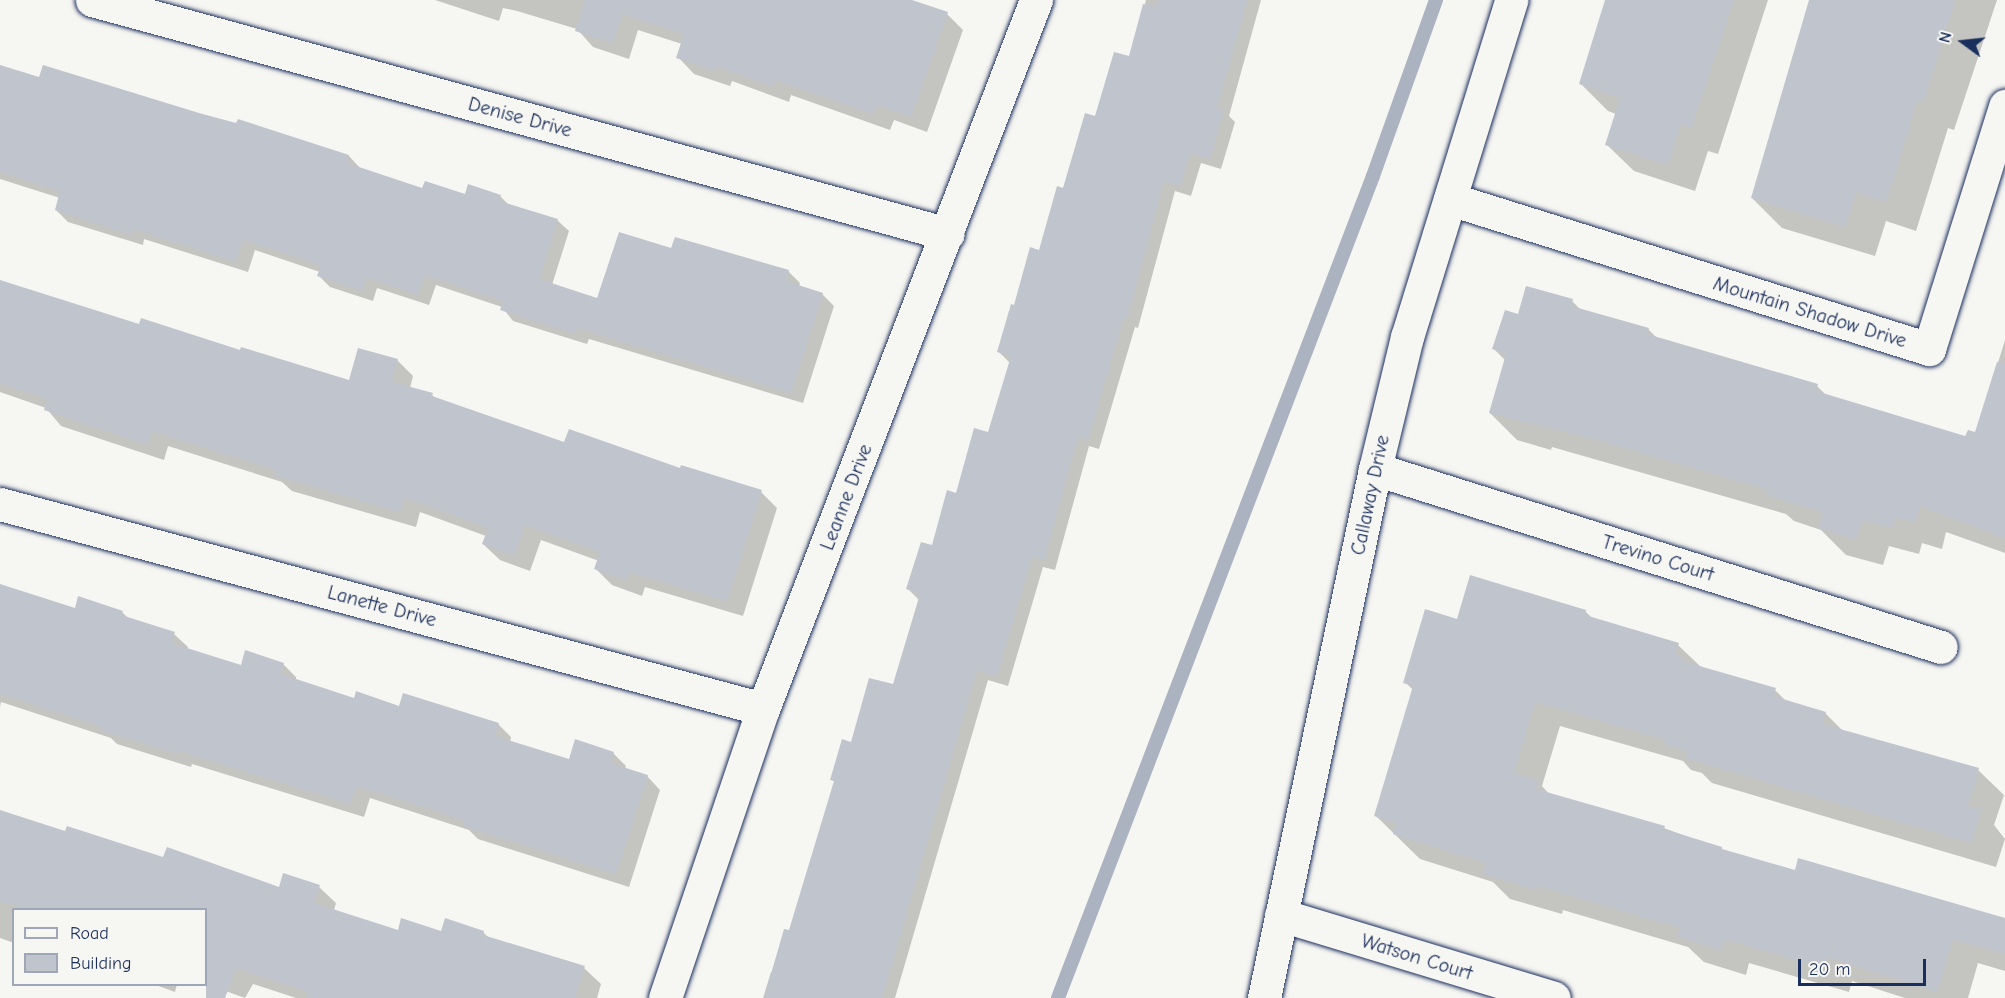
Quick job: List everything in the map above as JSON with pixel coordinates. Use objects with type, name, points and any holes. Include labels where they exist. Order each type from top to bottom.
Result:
[{"type":"street","name":"Denise Drive","points":[[92,0],[948,234]]},
{"type":"street","name":"Leanne Drive","points":[[664,998],[763,709],[948,234],[1036,0]]},
{"type":"street","name":"Callaway Drive","points":[[1264,998],[1375,470],[1407,337],[1511,0]]},
{"type":"street","name":"Mountain Shadow Drive","points":[[1450,199],[1929,349],[2005,106]]},
{"type":"street","name":"Trevino Court","points":[[1375,470],[1941,647]]},
{"type":"street","name":"Lanette Drive","points":[[0,504],[763,709]]},
{"type":"street","name":"Watson Court","points":[[1281,915],[1554,998]]},
{"type":"building","points":[[585,0],[912,0],[948,12],[911,117],[877,105],[873,114],[775,80],[773,86],[715,66],[714,70],[676,58],[684,34],[622,14],[613,43],[575,31]]},
{"type":"building","points":[[1158,0],[1247,0],[1217,108],[1224,110],[1210,159],[1190,153],[1180,186],[1164,181],[1127,318],[1124,317],[1088,439],[1078,436],[1044,560],[1032,557],[997,676],[977,670],[882,998],[764,998],[784,929],[789,930],[834,781],[830,780],[842,739],[851,742],[869,678],[893,684],[920,594],[906,589],[921,542],[932,545],[947,490],[956,493],[974,428],[988,432],[1011,356],[997,352],[1011,304],[1014,305],[1030,247],[1039,250],[1057,186],[1063,188],[1085,113],[1095,116],[1114,52],[1129,56],[1143,4],[1156,7]]},
{"type":"building","points":[[1605,0],[1734,0],[1691,128],[1681,124],[1668,165],[1605,145],[1620,98],[1579,84]]},
{"type":"building","points":[[1809,0],[1955,0],[1924,101],[1918,99],[1886,202],[1856,192],[1845,227],[1751,198]]},
{"type":"building","points":[[0,65],[39,77],[43,65],[199,113],[236,123],[238,119],[349,155],[347,163],[422,188],[425,181],[465,194],[468,184],[501,195],[499,201],[558,219],[539,279],[597,298],[619,232],[671,248],[675,237],[789,270],[786,281],[823,293],[791,393],[577,328],[576,334],[500,310],[503,301],[425,275],[418,295],[366,277],[362,291],[317,276],[321,265],[243,240],[236,262],[133,229],[131,235],[55,210],[60,191],[0,172]]},
{"type":"building","points":[[0,280],[139,324],[141,318],[240,350],[241,347],[349,380],[358,348],[398,359],[392,382],[433,393],[432,396],[564,442],[569,429],[680,468],[681,465],[762,490],[727,601],[629,572],[626,580],[594,569],[600,552],[525,525],[514,556],[482,544],[488,528],[404,497],[400,512],[274,475],[276,470],[152,431],[148,445],[44,410],[47,399],[0,383]]},
{"type":"building","points":[[1526,286],[1573,299],[1571,306],[1649,328],[1647,334],[1818,384],[1816,391],[1965,436],[1968,430],[1975,432],[1997,362],[2005,363],[2005,538],[1920,506],[1915,523],[1895,517],[1892,528],[1862,520],[1856,539],[1818,528],[1823,512],[1766,495],[1768,490],[1605,442],[1489,413],[1506,354],[1492,349],[1505,310],[1518,314]]},
{"type":"building","points":[[1470,575],[1586,610],[1585,615],[1679,643],[1675,655],[1683,657],[1682,661],[1776,688],[1773,696],[1826,712],[1822,724],[1979,768],[1968,806],[1981,810],[1971,843],[1685,758],[1688,751],[1664,745],[1666,740],[1535,702],[1514,773],[1539,781],[1536,789],[1665,826],[1664,829],[1722,847],[1722,849],[1795,870],[1798,858],[2005,918],[2005,954],[1953,939],[1937,992],[1827,957],[1824,968],[1724,939],[1721,950],[1677,937],[1680,928],[1538,886],[1537,890],[1483,874],[1486,863],[1393,834],[1396,823],[1374,816],[1413,686],[1403,683],[1425,609],[1457,619]]},
{"type":"building","points":[[0,584],[75,608],[78,596],[123,611],[121,615],[175,632],[171,643],[241,665],[245,650],[284,663],[281,674],[354,698],[356,691],[399,706],[403,693],[499,723],[495,736],[569,759],[575,739],[614,752],[610,763],[648,775],[616,874],[463,826],[464,820],[357,786],[350,804],[179,751],[178,754],[102,731],[103,727],[0,694]]},
{"type":"building","points":[[0,810],[65,831],[67,826],[163,857],[167,847],[279,887],[283,873],[320,885],[314,903],[398,930],[401,918],[441,931],[445,918],[484,931],[483,935],[585,966],[575,998],[306,998],[308,992],[236,968],[225,998],[206,998],[207,908],[24,908],[0,901]]},
{"type":"waterway","points":[[1058,998],[1373,176],[1436,0]]}]
